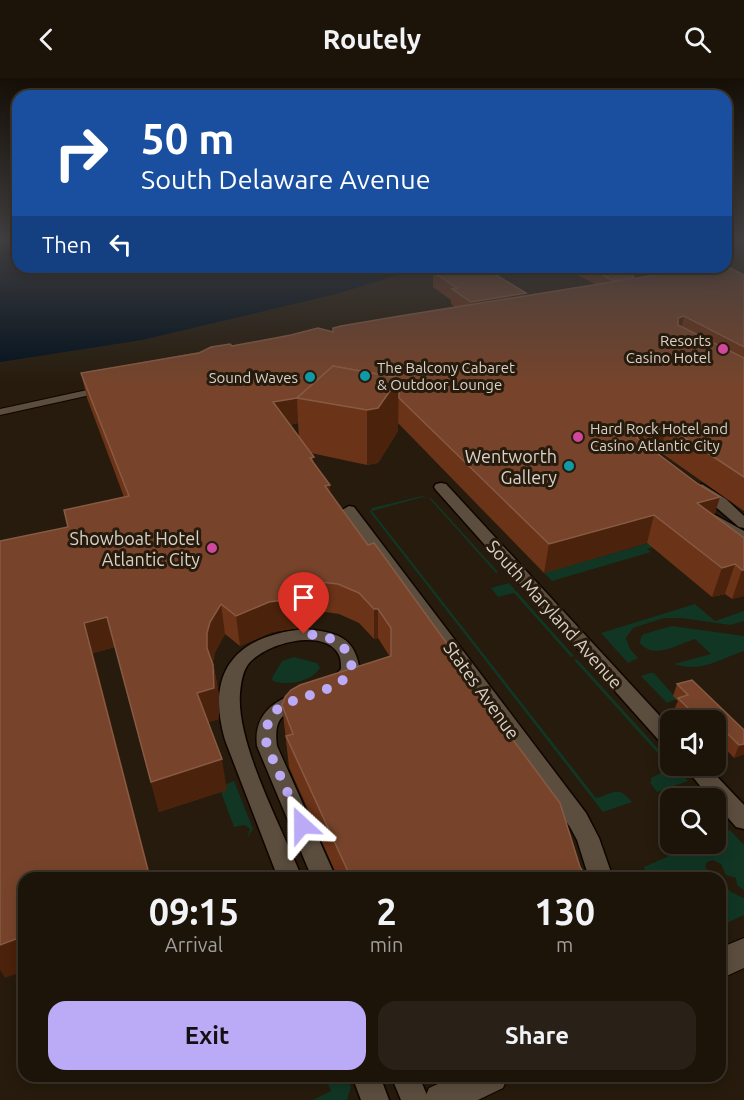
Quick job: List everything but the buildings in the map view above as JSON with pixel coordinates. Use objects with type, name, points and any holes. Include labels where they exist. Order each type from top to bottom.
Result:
[{"type":"street","points":[[0,412],[113,387]]},
{"type":"street","points":[[687,476],[722,502],[744,524]]},
{"type":"street","name":"South Maryland Avenue","points":[[441,487],[660,730]]},
{"type":"street","points":[[696,507],[744,538]]},
{"type":"street","name":"States Avenue","points":[[349,510],[578,820],[588,838],[599,872]]},
{"type":"street","points":[[288,872],[231,726],[231,697],[235,673],[240,661],[249,651],[272,640],[304,634],[319,635],[341,645],[350,657],[351,671],[334,686],[279,707],[270,718],[264,735],[321,872]]},
{"type":"street","points":[[703,776],[744,820]]},
{"type":"street","points":[[726,961],[744,952]]},
{"type":"street","points":[[368,1082],[375,1100]]},
{"type":"street","points":[[408,1082],[415,1100]]},
{"type":"street","points":[[441,1100],[478,1082]]},
{"type":"green space","points":[[422,496],[428,498],[423,497],[372,511],[596,798],[619,792],[632,802],[603,812],[370,512],[372,508]]},
{"type":"green space","points":[[429,498],[432,499],[498,572],[496,573]]},
{"type":"green space","points":[[656,541],[656,546],[647,549],[651,552],[552,581],[544,573]]},
{"type":"green space","points":[[509,583],[574,656],[571,657],[514,593],[498,597],[491,588]]},
{"type":"green space","points":[[695,604],[715,621],[744,611],[744,621],[730,625],[682,618],[664,618],[633,628],[626,638],[630,649],[638,658],[628,663],[601,633]]},
{"type":"green space","points":[[672,626],[744,636],[744,651],[710,664],[694,667],[674,664],[711,654],[695,639],[659,651],[646,648],[640,643],[644,634]]},
{"type":"green space","points":[[294,657],[317,663],[320,668],[311,677],[299,682],[273,681],[272,678],[282,661]]},
{"type":"green space","points":[[577,659],[660,751],[660,756],[574,660]]},
{"type":"green space","points":[[654,673],[677,699],[667,703],[641,676]]},
{"type":"green space","points":[[660,774],[660,776],[683,776],[688,781],[668,788],[660,788],[657,792],[651,784],[651,778]]},
{"type":"green space","points":[[234,781],[253,829],[247,838],[250,829],[245,825],[234,827],[221,792],[227,790],[226,784]]},
{"type":"green space","points":[[730,830],[744,845],[744,890],[737,885],[736,878],[726,875],[721,864],[713,860],[707,862],[705,866],[708,872],[645,872],[644,867],[674,854],[726,854],[726,832]]},
{"type":"green space","points":[[726,887],[731,892],[744,898],[744,915],[726,923]]},
{"type":"green space","points":[[327,1082],[349,1082],[351,1087],[347,1100],[313,1100],[331,1091]]},
{"type":"water","points":[[0,290],[350,290],[142,340],[0,362]]},
{"type":"place","name":"Resorts Casino Hotel","points":[[723,349]]},
{"type":"place","name":"The Balcony Cabaret & Outdoor Lounge","points":[[365,376]]},
{"type":"place","name":"Sound Waves","points":[[310,377]]},
{"type":"place","name":"Hard Rock Hotel and Casino Atlantic City","points":[[578,437]]},
{"type":"place","name":"Wentworth Gallery","points":[[569,466]]},
{"type":"place","name":"Showboat Hotel Atlantic City","points":[[212,548]]},
{"type":"route","points":[[302,825],[267,746],[264,735],[266,726],[279,707],[334,686],[346,678],[352,665],[350,657],[341,645],[319,635],[304,634]]}]
